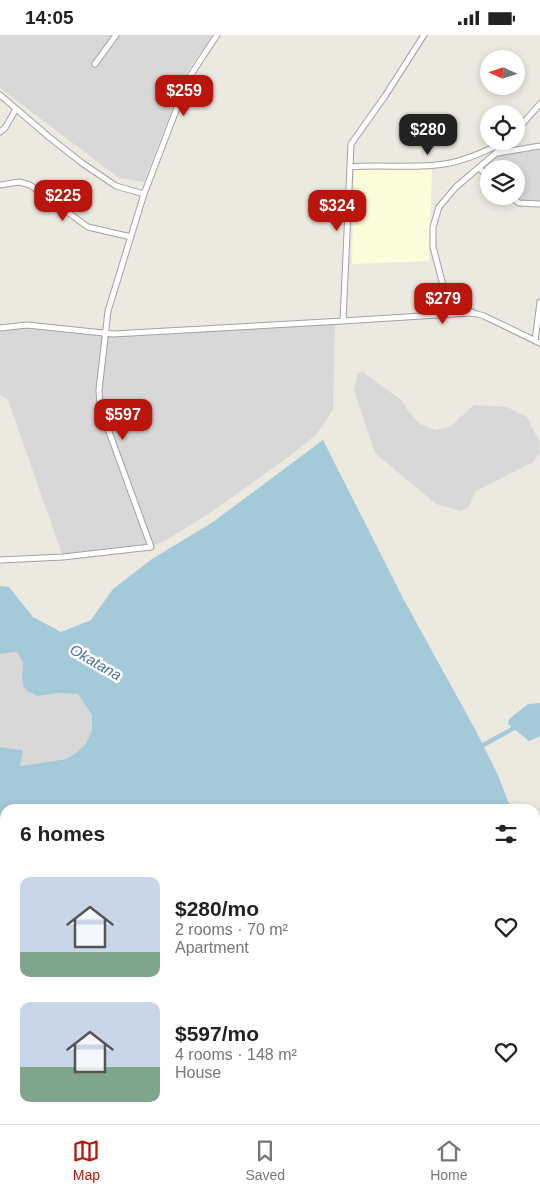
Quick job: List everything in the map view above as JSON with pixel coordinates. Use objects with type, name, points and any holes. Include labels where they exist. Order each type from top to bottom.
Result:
[{"type":"street","points":[[95,64],[116,35]]},
{"type":"street","points":[[0,560],[63,557],[151,547],[100,407],[99,390],[108,311],[144,194],[188,79],[217,35]]},
{"type":"street","points":[[343,321],[351,144],[385,96],[424,35]]},
{"type":"street","points":[[0,95],[75,157],[116,186],[144,194]]},
{"type":"street","points":[[525,120],[540,103]]},
{"type":"street","points":[[0,132],[5,128],[16,109]]},
{"type":"street","points":[[496,153],[540,146]]},
{"type":"street","points":[[350,167],[446,164],[486,150]]},
{"type":"street","points":[[499,150],[456,187],[439,207],[433,227],[433,247],[444,289],[454,304],[538,342],[540,302]]},
{"type":"street","points":[[0,185],[18,182],[30,185],[88,227],[130,237]]},
{"type":"street","points":[[525,203],[540,204]]},
{"type":"street","points":[[439,315],[444,311],[448,296]]},
{"type":"street","points":[[0,328],[27,325],[106,333],[477,313]]},
{"type":"shaded area","points":[[0,35],[213,35],[186,73],[144,182],[119,178],[0,88]]},
{"type":"shaded area","points":[[540,146],[540,204],[525,204],[525,160],[488,160],[496,153],[525,150],[525,148]]},
{"type":"shaded area","points":[[432,169],[429,261],[352,264],[354,170]]},
{"type":"shaded area","points":[[335,322],[333,410],[316,435],[210,513],[166,540],[151,547],[63,557],[8,400],[0,395],[0,328],[19,325],[97,333]]},
{"type":"shaded area","points":[[363,372],[402,400],[407,410],[420,424],[435,430],[450,427],[474,405],[507,407],[527,417],[539,441],[540,453],[533,462],[476,491],[468,508],[460,511],[436,504],[375,453],[354,390],[358,373]]},
{"type":"shaded area","points":[[17,652],[23,662],[22,676],[38,696],[58,693],[78,694],[92,715],[92,730],[86,744],[66,759],[19,766],[23,750],[0,747],[0,654]]},
{"type":"water","name":"Okatana","points":[[323,440],[405,602],[476,731],[497,773],[509,804],[0,804],[0,747],[23,750],[20,766],[66,759],[86,744],[92,730],[92,715],[78,694],[58,693],[38,696],[27,691],[23,685],[23,663],[17,652],[0,654],[0,586],[9,587],[33,617],[61,632],[91,620],[113,589],[152,559],[213,522]]},
{"type":"water","points":[[540,703],[540,736],[529,741],[508,724],[509,719],[528,704]]},
{"type":"waterway","points":[[478,748],[514,728]]}]
